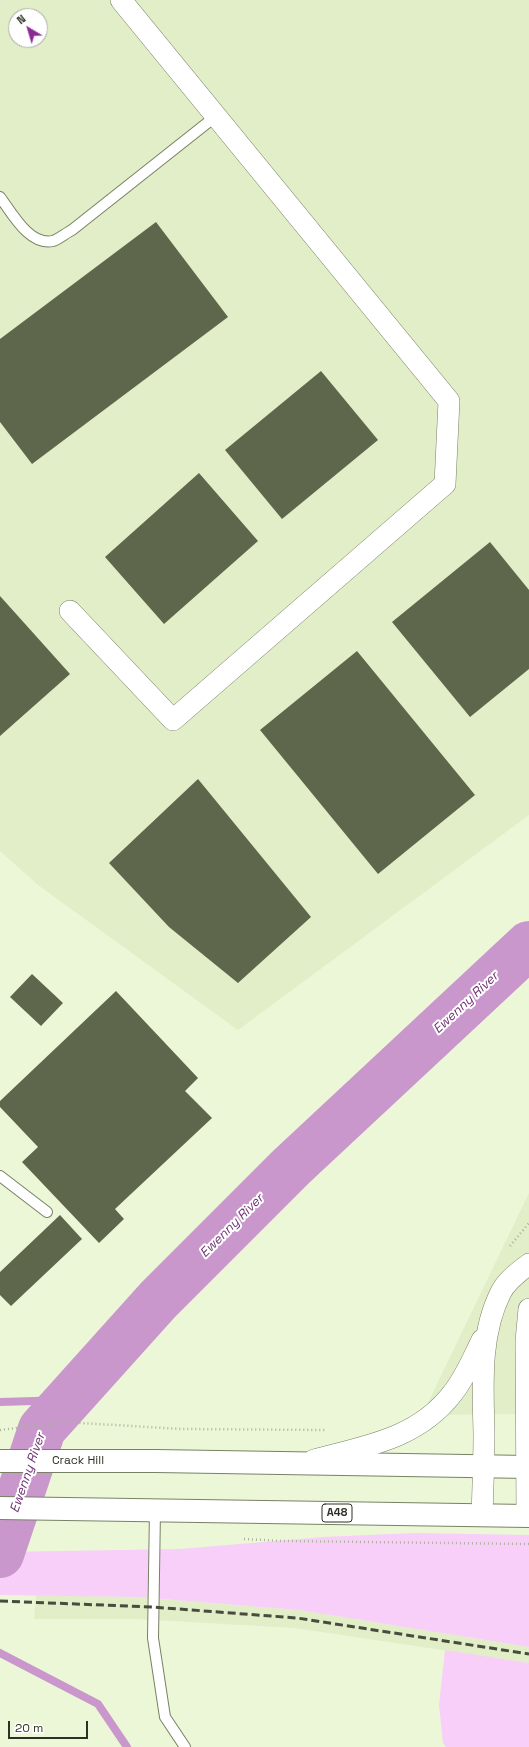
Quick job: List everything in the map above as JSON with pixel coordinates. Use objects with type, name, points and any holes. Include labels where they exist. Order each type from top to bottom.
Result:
[{"type":"main road","name":"Crack Hill","points":[[0,1461],[156,1460],[528,1467]]},
{"type":"main road","name":"A48","points":[[0,1508],[528,1516]]},
{"type":"street","points":[[70,611],[173,720],[445,484],[449,401],[121,0]]},
{"type":"street","points":[[482,1515],[484,1466],[484,1358],[492,1321],[501,1292],[509,1281],[529,1264]]},
{"type":"street","points":[[528,1516],[526,1341],[529,1310]]},
{"type":"street","points":[[304,1463],[384,1441],[411,1430],[441,1407],[453,1392],[465,1374],[492,1321]]},
{"type":"lane","points":[[0,197],[20,223],[35,238],[52,241],[72,230],[216,116]]},
{"type":"lane","points":[[0,1176],[47,1212]]},
{"type":"lane","points":[[150,1510],[153,1638],[165,1717],[185,1747]]},
{"type":"path","points":[[505,1252],[529,1223]]},
{"type":"path","points":[[0,1430],[64,1422],[182,1429],[328,1430]]},
{"type":"path","points":[[238,1538],[283,1541],[529,1544]]},
{"type":"shaded area","points":[[0,0],[529,0],[529,815],[238,1030],[38,885],[0,851]]},
{"type":"shaded area","points":[[529,1193],[529,1414],[422,1415]]},
{"type":"shaded area","points":[[415,1533],[529,1535],[529,1647],[299,1610],[137,1597],[0,1595],[0,1552],[180,1549],[323,1537]]},
{"type":"shaded area","points":[[36,1595],[137,1597],[299,1610],[529,1647],[529,1663],[295,1628],[136,1619],[34,1619]]},
{"type":"shaded area","points":[[445,1650],[529,1663],[529,1747],[446,1747],[443,1743],[439,1705]]},
{"type":"building","points":[[156,222],[228,317],[32,464],[0,422],[0,339]]},
{"type":"building","points":[[321,371],[378,440],[282,519],[225,450]]},
{"type":"building","points":[[199,473],[258,541],[164,624],[105,557]]},
{"type":"building","points":[[490,542],[529,590],[529,669],[470,717],[392,622]]},
{"type":"building","points":[[0,596],[70,674],[0,736]]},
{"type":"building","points":[[357,651],[475,795],[378,874],[260,730]]},
{"type":"building","points":[[198,779],[311,917],[238,983],[169,927],[109,863]]},
{"type":"building","points":[[32,974],[63,1003],[41,1026],[10,997]]},
{"type":"building","points":[[116,991],[198,1078],[185,1091],[212,1118],[115,1209],[124,1219],[99,1243],[22,1162],[38,1147],[0,1107],[0,1101]]},
{"type":"building","points":[[60,1215],[82,1239],[11,1306],[0,1295],[0,1272]]},
{"type":"waterway","name":"Ewenny River","points":[[0,1554],[42,1429],[158,1300],[291,1167],[529,945]]},
{"type":"waterway","points":[[0,1402],[68,1400]]},
{"type":"waterway","points":[[0,1653],[98,1704],[127,1747]]},
{"type":"railway","points":[[0,1601],[152,1607],[297,1618],[529,1654]]}]
